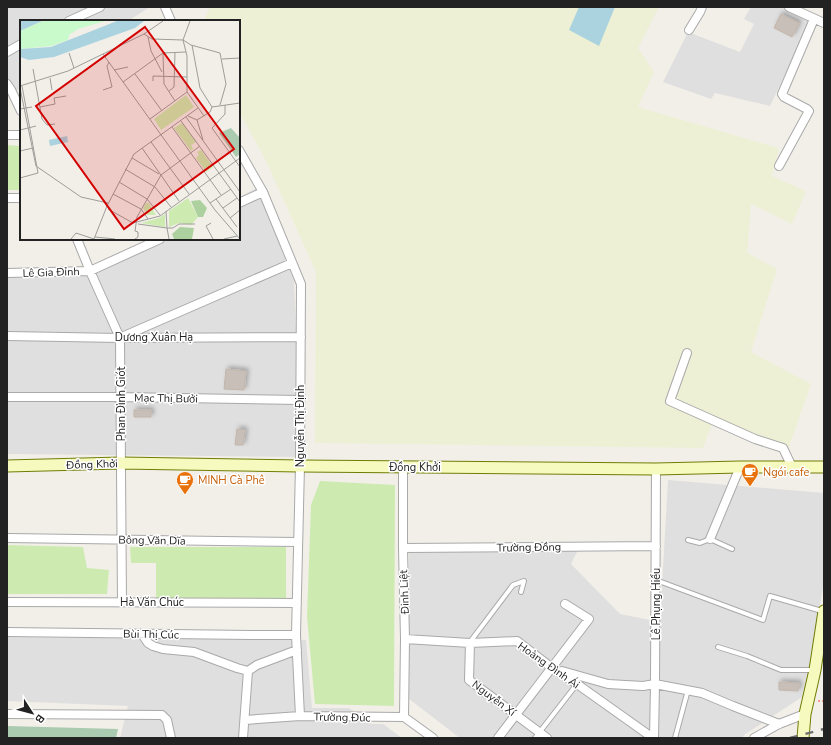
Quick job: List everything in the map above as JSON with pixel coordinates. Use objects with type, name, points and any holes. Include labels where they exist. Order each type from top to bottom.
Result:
[{"type":"street","points":[[70,20],[100,7]]},
{"type":"street","points":[[689,30],[702,7]]},
{"type":"street","points":[[789,7],[824,23]]},
{"type":"street","points":[[166,8],[171,20]]},
{"type":"street","points":[[779,166],[809,112],[807,109],[784,97],[782,94],[814,19]]},
{"type":"street","points":[[7,52],[20,45]]},
{"type":"street","points":[[7,84],[20,109]]},
{"type":"street","points":[[7,135],[20,135]]},
{"type":"street","name":"Nguyễn Thị Định","points":[[240,152],[262,192],[301,284],[300,466],[296,635],[300,716]]},
{"type":"street","points":[[240,203],[262,192]]},
{"type":"street","points":[[7,198],[20,198]]},
{"type":"street","name":"Phan Đình Giót","points":[[77,240],[120,338],[122,602]]},
{"type":"street","name":"Lê Gia Đỉnh","points":[[7,273],[90,271],[158,240]]},
{"type":"street","points":[[120,338],[292,263]]},
{"type":"street","name":"Dương Xuân Hạ","points":[[7,336],[120,338],[300,337]]},
{"type":"street","points":[[687,353],[670,401],[755,439],[783,448],[792,467]]},
{"type":"street","name":"Mạc Thị Bưởi","points":[[7,397],[300,400]]},
{"type":"street","name":"Đồng Khởi","points":[[7,466],[121,463],[656,469],[824,467]]},
{"type":"street","name":"Đinh Liệt","points":[[403,467],[405,638],[404,717]]},
{"type":"street","points":[[710,539],[740,467]]},
{"type":"street","name":"Lê Phụng Hiểu","points":[[653,738],[655,684],[656,469]]},
{"type":"street","name":"Bông Văn Dĩa","points":[[7,538],[298,542]]},
{"type":"street","name":"Trường Đồng","points":[[403,548],[656,546]]},
{"type":"street","name":"Hà Văn Chúc","points":[[7,602],[297,603]]},
{"type":"street","points":[[498,738],[589,620],[565,604]]},
{"type":"street","points":[[803,738],[805,714],[824,611]]},
{"type":"street","name":"Bùi Thị Cúc","points":[[7,632],[251,636],[296,635]]},
{"type":"street","points":[[142,634],[148,643],[153,646],[163,649],[194,652],[248,671],[296,650]]},
{"type":"street","name":"Hoàng Đình Ái","points":[[405,638],[470,642],[517,641],[552,668],[653,738]]},
{"type":"street","name":"Nguyễn Xí","points":[[470,642],[469,680],[515,714],[537,735],[547,738]]},
{"type":"street","points":[[552,668],[608,684],[643,686],[655,684],[702,693],[780,724]]},
{"type":"street","points":[[243,738],[248,671]]},
{"type":"street","points":[[7,714],[162,715],[167,720],[171,738]]},
{"type":"street","points":[[754,738],[780,724],[805,714]]},
{"type":"street","name":"Trường Đúc","points":[[245,720],[300,716],[404,717]]},
{"type":"street","points":[[404,717],[433,738]]},
{"type":"lane","points":[[688,540],[700,543],[710,539],[732,549]]},
{"type":"lane","points":[[656,580],[763,620],[770,596],[824,611]]},
{"type":"lane","points":[[470,642],[514,585],[524,581],[522,592]]},
{"type":"lane","points":[[718,647],[747,656],[781,670],[814,670]]},
{"type":"lane","points":[[537,735],[577,684]]},
{"type":"lane","points":[[675,738],[688,690]]},
{"type":"shaded area","points":[[7,7],[150,7],[130,20],[20,20],[20,89],[7,97]]},
{"type":"shaded area","points":[[751,7],[794,7],[813,16],[770,106],[715,93],[711,99],[663,82],[688,32],[740,52],[754,24],[744,19]]},
{"type":"shaded area","points":[[257,188],[294,281],[301,449],[296,457],[7,454],[7,272],[93,270],[153,240],[240,240],[240,196]]},
{"type":"shaded area","points":[[668,480],[824,493],[824,581],[805,695],[744,735],[742,738],[460,738],[409,699],[409,547],[581,544],[571,564],[620,614],[660,622]]},
{"type":"shaded area","points":[[7,637],[306,640],[312,708],[349,708],[372,724],[383,724],[402,738],[120,738],[128,706],[7,701]]},
{"type":"green space","points":[[210,7],[659,7],[638,48],[654,72],[638,107],[779,148],[772,176],[806,191],[792,224],[751,204],[747,253],[777,269],[751,352],[811,384],[788,450],[714,419],[703,448],[315,443],[316,272],[267,163],[240,113],[240,20],[204,20]]},
{"type":"green space","points":[[7,145],[20,146],[20,190],[7,190]]},
{"type":"green space","points":[[320,481],[395,485],[394,706],[315,704],[307,617],[311,505]]},
{"type":"green space","points":[[7,545],[83,547],[87,568],[109,570],[107,594],[7,594]]},
{"type":"green space","points":[[130,547],[286,547],[286,598],[156,599],[156,563],[131,563]]},
{"type":"green space","points":[[7,726],[118,729],[116,738],[7,738]]},
{"type":"water","points":[[579,7],[615,7],[599,46],[569,30]]},
{"type":"building","points":[[781,14],[799,23],[792,37],[774,28]]},
{"type":"building","points":[[226,369],[246,371],[244,390],[224,389]]},
{"type":"building","points":[[134,410],[151,410],[151,417],[134,417]]},
{"type":"building","points":[[237,429],[245,430],[243,445],[235,445]]},
{"type":"building","points":[[779,682],[799,683],[798,691],[779,690]]},
{"type":"railway","points":[[790,738],[824,729]]},
{"type":"place","name":"Ngói cafe","points":[[750,487]]},
{"type":"place","name":"MINH Cà Phê","points":[[185,495]]}]
